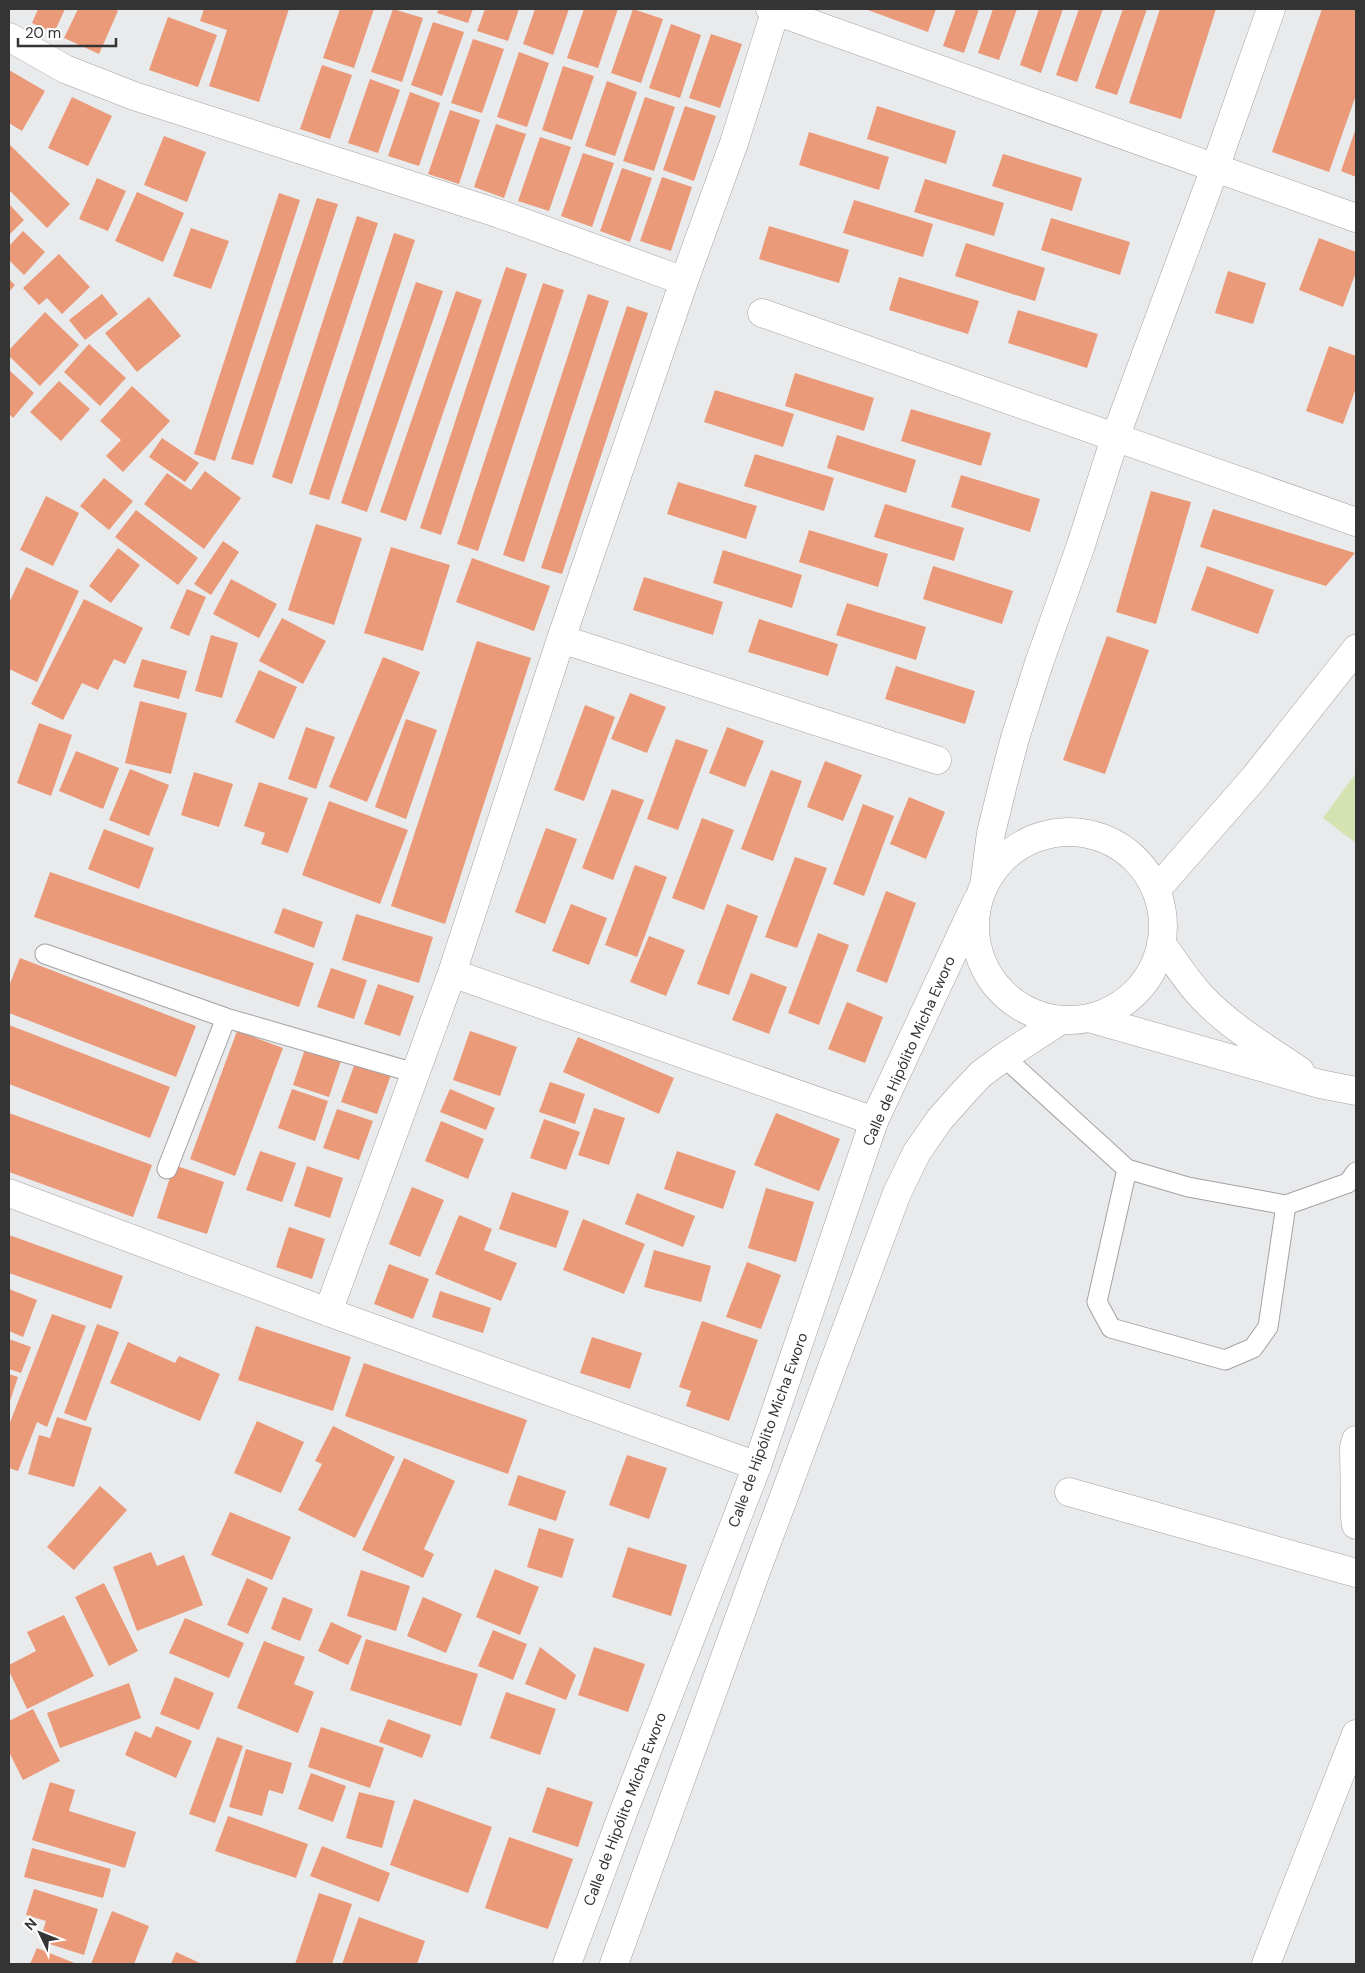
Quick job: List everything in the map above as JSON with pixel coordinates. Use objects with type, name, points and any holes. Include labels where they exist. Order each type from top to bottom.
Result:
[{"type":"street","points":[[328,1312],[452,973],[562,639],[684,281],[734,143],[774,9],[1356,218]]},
{"type":"street","points":[[981,893],[1001,861],[1027,842],[1043,836],[1077,832],[1109,841],[1137,861],[1156,890],[1162,913],[1161,943],[1156,960],[1148,977],[1136,991],[1123,1003],[1106,1012],[1089,1018],[1061,1020],[1044,1017],[1029,1012],[1014,1003],[991,980],[977,949],[975,924],[991,833],[1015,738],[1081,545],[1115,438],[1215,168],[1271,9]]},
{"type":"street","points":[[9,37],[65,69],[134,96],[500,214],[684,281]]},
{"type":"street","points":[[762,313],[1356,522]]},
{"type":"street","points":[[562,639],[937,760]]},
{"type":"street","points":[[1156,890],[1254,778],[1356,649]]},
{"type":"street","name":"Calle de Hipólito Micha Eworo","points":[[567,1964],[626,1805],[757,1466],[874,1121],[981,893]]},
{"type":"street","points":[[1161,943],[1200,995],[1216,1011],[1245,1034],[1320,1084]]},
{"type":"street","points":[[452,973],[874,1121]]},
{"type":"street","points":[[1089,1018],[1320,1084],[1356,1091]]},
{"type":"street","points":[[614,1964],[754,1577],[898,1193],[917,1152],[940,1119],[976,1080],[1004,1057],[1061,1020]]},
{"type":"street","points":[[9,1193],[328,1312],[757,1466]]},
{"type":"street","points":[[1356,1440],[1354,1448],[1354,1517],[1356,1525]]},
{"type":"street","points":[[1069,1492],[1356,1573]]},
{"type":"street","points":[[1266,1964],[1356,1734]]},
{"type":"lane","points":[[45,954],[226,1018],[415,1074]]},
{"type":"lane","points":[[167,1169],[226,1018]]},
{"type":"lane","points":[[1004,1057],[1127,1169],[1188,1187],[1286,1205],[1348,1183],[1356,1172]]},
{"type":"lane","points":[[1127,1169],[1097,1302],[1111,1328],[1225,1360],[1253,1348],[1268,1328],[1286,1205]]},
{"type":"green space","points":[[1356,773],[1356,843],[1323,818]]},
{"type":"building","points":[[38,9],[65,9],[54,33],[32,23]]},
{"type":"building","points":[[78,9],[114,9],[118,11],[99,54],[64,38]]},
{"type":"building","points":[[204,9],[289,9],[259,102],[209,86],[227,30],[200,21]]},
{"type":"building","points":[[340,9],[374,9],[354,68],[323,58]]},
{"type":"building","points":[[393,9],[423,18],[402,82],[371,72]]},
{"type":"building","points":[[439,9],[473,9],[468,23],[437,13]]},
{"type":"building","points":[[485,9],[519,9],[508,41],[477,31]]},
{"type":"building","points":[[535,9],[569,9],[553,55],[523,44]]},
{"type":"building","points":[[584,9],[618,9],[598,68],[567,58]]},
{"type":"building","points":[[633,9],[663,19],[641,83],[611,73]]},
{"type":"building","points":[[865,9],[936,9],[928,32]]},
{"type":"building","points":[[956,9],[979,9],[964,53],[943,46]]},
{"type":"building","points":[[993,9],[1017,9],[999,60],[978,53]]},
{"type":"building","points":[[1039,9],[1063,9],[1041,73],[1020,65]]},
{"type":"building","points":[[1079,9],[1103,9],[1077,82],[1056,75]]},
{"type":"building","points":[[1123,9],[1147,9],[1117,95],[1095,88]]},
{"type":"building","points":[[1160,9],[1216,9],[1181,119],[1129,103]]},
{"type":"building","points":[[1322,9],[1356,9],[1356,95],[1329,172],[1272,152]]},
{"type":"building","points":[[168,17],[217,35],[198,87],[149,70]]},
{"type":"building","points":[[433,22],[464,32],[442,96],[411,85]]},
{"type":"building","points":[[671,24],[701,35],[680,98],[649,88]]},
{"type":"building","points":[[711,34],[742,44],[720,108],[689,98]]},
{"type":"building","points":[[473,39],[504,49],[482,113],[451,103]]},
{"type":"building","points":[[519,52],[549,63],[527,127],[497,117]]},
{"type":"building","points":[[322,65],[352,75],[330,139],[300,129]]},
{"type":"building","points":[[563,66],[594,76],[572,140],[542,130]]},
{"type":"building","points":[[9,70],[45,91],[22,131],[9,123]]},
{"type":"building","points":[[370,79],[400,90],[378,153],[348,143]]},
{"type":"building","points":[[607,81],[637,92],[615,156],[585,146]]},
{"type":"building","points":[[410,92],[440,103],[419,166],[388,156]]},
{"type":"building","points":[[72,97],[112,116],[88,166],[48,148]]},
{"type":"building","points":[[645,97],[675,107],[654,171],[623,161]]},
{"type":"building","points":[[685,106],[716,116],[694,181],[663,170]]},
{"type":"building","points":[[877,106],[956,131],[946,164],[867,139]]},
{"type":"building","points":[[450,110],[480,120],[459,184],[428,174]]},
{"type":"building","points":[[496,124],[526,134],[504,198],[474,187]]},
{"type":"building","points":[[1356,128],[1356,177],[1341,171]]},
{"type":"building","points":[[809,132],[889,157],[879,190],[799,165]]},
{"type":"building","points":[[164,136],[206,152],[187,202],[144,185]]},
{"type":"building","points":[[540,137],[571,147],[549,211],[518,201]]},
{"type":"building","points":[[9,144],[70,204],[47,228],[9,190]]},
{"type":"building","points":[[583,153],[614,163],[592,227],[561,216]]},
{"type":"building","points":[[1003,154],[1082,178],[1072,211],[992,186]]},
{"type":"building","points":[[622,168],[652,178],[630,242],[600,231]]},
{"type":"building","points":[[662,177],[692,187],[671,251],[640,241]]},
{"type":"building","points":[[97,178],[126,191],[108,231],[79,219]]},
{"type":"building","points":[[925,179],[1004,203],[994,236],[914,212]]},
{"type":"building","points":[[137,192],[184,213],[163,262],[115,241]]},
{"type":"building","points":[[279,193],[300,200],[215,461],[194,454]]},
{"type":"building","points":[[317,198],[338,204],[253,465],[231,459]]},
{"type":"building","points":[[854,200],[933,224],[923,257],[843,233]]},
{"type":"building","points":[[9,204],[24,220],[9,235]]},
{"type":"building","points":[[357,216],[378,223],[292,484],[272,477]]},
{"type":"building","points":[[1051,218],[1130,242],[1120,275],[1041,250]]},
{"type":"building","points":[[769,226],[849,250],[839,283],[759,259]]},
{"type":"building","points":[[191,228],[229,241],[211,289],[173,276]]},
{"type":"building","points":[[23,231],[45,252],[24,275],[9,260],[9,246]]},
{"type":"building","points":[[394,233],[415,240],[329,500],[309,494]]},
{"type":"building","points":[[1319,238],[1356,252],[1356,272],[1343,307],[1299,290]]},
{"type":"building","points":[[966,243],[1045,268],[1035,301],[955,276]]},
{"type":"building","points":[[59,254],[90,287],[62,314],[47,298],[39,305],[23,288]]},
{"type":"building","points":[[506,267],[527,274],[441,535],[420,528]]},
{"type":"building","points":[[1228,271],[1266,283],[1253,324],[1215,313]]},
{"type":"building","points":[[899,277],[979,301],[968,334],[889,310]]},
{"type":"building","points":[[9,279],[15,285],[9,292]]},
{"type":"building","points":[[416,282],[443,291],[367,512],[341,503]]},
{"type":"building","points":[[543,283],[564,290],[478,551],[457,544]]},
{"type":"building","points":[[456,291],[482,300],[406,521],[380,512]]},
{"type":"building","points":[[102,294],[118,314],[85,340],[69,320]]},
{"type":"building","points":[[588,294],[609,301],[524,562],[503,555]]},
{"type":"building","points":[[149,297],[181,336],[137,372],[105,333]]},
{"type":"building","points":[[627,306],[648,313],[562,574],[541,568]]},
{"type":"building","points":[[1018,310],[1098,334],[1087,368],[1008,343]]},
{"type":"building","points":[[45,312],[79,345],[40,386],[9,356],[9,350]]},
{"type":"building","points":[[89,344],[126,378],[100,406],[64,372]]},
{"type":"building","points":[[1329,346],[1356,356],[1356,388],[1343,424],[1306,411]]},
{"type":"building","points":[[9,370],[34,393],[13,418],[9,414]]},
{"type":"building","points":[[795,373],[874,398],[864,431],[785,406]]},
{"type":"building","points":[[59,381],[90,409],[61,441],[30,412]]},
{"type":"building","points":[[132,386],[170,421],[123,472],[106,456],[121,440],[100,421]]},
{"type":"building","points":[[715,390],[794,414],[783,447],[704,422]]},
{"type":"building","points":[[911,409],[991,433],[981,466],[901,441]]},
{"type":"building","points":[[837,435],[916,460],[906,493],[827,468]]},
{"type":"building","points":[[162,438],[199,463],[185,482],[149,457]]},
{"type":"building","points":[[755,454],[834,478],[824,511],[744,486]]},
{"type":"building","points":[[205,471],[241,498],[204,549],[144,504],[167,473],[191,490]]},
{"type":"building","points":[[961,475],[1040,499],[1030,532],[951,507]]},
{"type":"building","points":[[104,478],[133,501],[109,530],[80,506]]},
{"type":"building","points":[[678,482],[757,506],[746,539],[667,514]]},
{"type":"building","points":[[1151,491],[1191,502],[1156,624],[1116,612]]},
{"type":"building","points":[[46,496],[79,513],[53,566],[20,550]]},
{"type":"building","points":[[885,504],[964,528],[954,561],[874,537]]},
{"type":"building","points":[[1213,509],[1355,553],[1326,586],[1200,547]]},
{"type":"building","points":[[136,510],[198,558],[178,585],[115,537]]},
{"type":"building","points":[[316,524],[362,538],[334,625],[288,610]]},
{"type":"building","points":[[809,530],[888,554],[878,587],[799,562]]},
{"type":"building","points":[[223,541],[239,552],[211,595],[194,584]]},
{"type":"building","points":[[391,547],[450,565],[423,651],[364,633]]},
{"type":"building","points":[[118,548],[140,565],[111,603],[89,586]]},
{"type":"building","points":[[723,550],[802,575],[792,608],[713,583]]},
{"type":"building","points":[[472,558],[550,586],[534,631],[456,602]]},
{"type":"building","points":[[933,566],[1013,591],[1002,624],[923,599]]},
{"type":"building","points":[[1207,566],[1274,590],[1258,634],[1191,610]]},
{"type":"building","points":[[26,567],[79,591],[37,682],[9,669],[9,603]]},
{"type":"building","points":[[644,577],[723,602],[713,635],[633,610]]},
{"type":"building","points":[[231,579],[277,604],[259,638],[213,614]]},
{"type":"building","points":[[187,589],[206,597],[189,636],[170,628]]},
{"type":"building","points":[[84,599],[143,628],[125,664],[114,659],[98,690],[82,683],[63,720],[31,704]]},
{"type":"building","points":[[847,603],[926,627],[916,660],[836,635]]},
{"type":"building","points":[[282,618],[326,641],[303,684],[259,661]]},
{"type":"building","points":[[759,619],[838,644],[828,676],[748,652]]},
{"type":"building","points":[[211,635],[238,643],[222,698],[195,691]]},
{"type":"building","points":[[1107,636],[1149,650],[1105,774],[1063,760]]},
{"type":"building","points":[[477,641],[531,658],[445,924],[391,906]]},
{"type":"building","points":[[383,657],[420,672],[367,802],[329,787]]},
{"type":"building","points":[[142,659],[187,671],[179,699],[133,687]]},
{"type":"building","points":[[896,666],[975,691],[965,724],[885,699]]},
{"type":"building","points":[[259,670],[297,687],[274,739],[235,722]]},
{"type":"building","points":[[630,693],[666,707],[647,753],[611,739]]},
{"type":"building","points":[[140,701],[187,713],[171,774],[125,763]]},
{"type":"building","points":[[585,705],[615,717],[584,801],[554,790]]},
{"type":"building","points":[[406,719],[437,730],[406,819],[375,807]]},
{"type":"building","points":[[39,723],[72,735],[51,796],[17,783]]},
{"type":"building","points":[[306,727],[335,737],[316,789],[288,779]]},
{"type":"building","points":[[727,727],[764,741],[745,787],[709,773]]},
{"type":"building","points":[[676,739],[708,750],[678,830],[647,819]]},
{"type":"building","points":[[76,751],[119,768],[103,809],[59,791]]},
{"type":"building","points":[[825,761],[862,775],[843,821],[807,807]]},
{"type":"building","points":[[130,769],[169,785],[149,836],[109,820]]},
{"type":"building","points":[[771,770],[802,781],[773,861],[741,849]]},
{"type":"building","points":[[194,772],[233,784],[219,827],[181,815]]},
{"type":"building","points":[[259,782],[308,798],[288,853],[261,844],[265,833],[244,826]]},
{"type":"building","points":[[612,789],[644,800],[613,880],[582,868]]},
{"type":"building","points":[[909,797],[945,812],[926,859],[890,844]]},
{"type":"building","points":[[329,801],[408,830],[380,904],[302,875]]},
{"type":"building","points":[[863,804],[894,816],[864,896],[833,884]]},
{"type":"building","points":[[702,818],[734,830],[704,910],[672,898]]},
{"type":"building","points":[[546,828],[577,839],[545,924],[515,912]]},
{"type":"building","points":[[104,829],[154,848],[139,889],[88,869]]},
{"type":"building","points":[[795,857],[827,868],[797,948],[765,937]]},
{"type":"building","points":[[635,865],[667,877],[637,957],[605,945]]},
{"type":"building","points":[[50,872],[314,963],[299,1007],[34,917]]},
{"type":"building","points":[[886,891],[916,903],[887,983],[856,971]]},
{"type":"building","points":[[571,904],[607,918],[589,965],[552,951]]},
{"type":"building","points":[[727,904],[758,916],[729,995],[697,984]]},
{"type":"building","points":[[283,908],[323,922],[314,948],[274,933]]},
{"type":"building","points":[[356,914],[433,937],[419,983],[342,960]]},
{"type":"building","points":[[818,933],[849,945],[819,1025],[788,1013]]},
{"type":"building","points":[[649,936],[685,950],[666,996],[630,982]]},
{"type":"building","points":[[20,958],[196,1026],[176,1077],[9,1013],[9,986]]},
{"type":"building","points":[[331,968],[367,980],[354,1019],[317,1007]]},
{"type":"building","points":[[751,973],[787,987],[769,1034],[732,1020]]},
{"type":"building","points":[[378,984],[414,996],[400,1036],[364,1024]]},
{"type":"building","points":[[847,1002],[883,1017],[865,1063],[828,1049]]},
{"type":"building","points":[[9,1025],[170,1087],[150,1138],[9,1084]]},
{"type":"building","points":[[237,1031],[283,1048],[235,1176],[190,1159]]},
{"type":"building","points":[[470,1031],[517,1047],[500,1096],[453,1080]]},
{"type":"building","points":[[578,1037],[674,1078],[659,1114],[563,1072]]},
{"type":"building","points":[[306,1046],[342,1058],[329,1097],[293,1085]]},
{"type":"building","points":[[355,1063],[391,1075],[377,1114],[341,1102]]},
{"type":"building","points":[[550,1082],[585,1094],[575,1124],[539,1112]]},
{"type":"building","points":[[292,1089],[328,1101],[315,1141],[278,1128]]},
{"type":"building","points":[[450,1089],[495,1108],[486,1130],[440,1112]]},
{"type":"building","points":[[594,1108],[625,1118],[609,1165],[578,1155]]},
{"type":"building","points":[[337,1109],[373,1121],[359,1160],[323,1148]]},
{"type":"building","points":[[9,1113],[152,1165],[133,1217],[9,1172]]},
{"type":"building","points":[[776,1113],[840,1139],[819,1191],[754,1165]]},
{"type":"building","points":[[544,1119],[580,1132],[566,1170],[530,1158]]},
{"type":"building","points":[[441,1121],[484,1139],[468,1179],[425,1161]]},
{"type":"building","points":[[260,1151],[296,1163],[282,1202],[246,1190]]},
{"type":"building","points":[[677,1151],[736,1171],[723,1209],[664,1189]]},
{"type":"building","points":[[174,1165],[224,1182],[207,1234],[157,1218]]},
{"type":"building","points":[[307,1166],[343,1178],[330,1218],[294,1206]]},
{"type":"building","points":[[412,1187],[444,1200],[420,1257],[389,1244]]},
{"type":"building","points":[[766,1188],[814,1202],[796,1262],[748,1248]]},
{"type":"building","points":[[512,1192],[569,1211],[556,1248],[499,1229]]},
{"type":"building","points":[[637,1193],[695,1216],[683,1247],[625,1224]]},
{"type":"building","points":[[459,1215],[492,1229],[484,1250],[517,1263],[501,1301],[435,1274]]},
{"type":"building","points":[[583,1219],[645,1244],[624,1294],[563,1270]]},
{"type":"building","points":[[289,1227],[325,1239],[312,1279],[276,1267]]},
{"type":"building","points":[[9,1235],[123,1276],[111,1309],[9,1273]]},
{"type":"building","points":[[654,1250],[711,1266],[701,1302],[644,1287]]},
{"type":"building","points":[[747,1262],[781,1275],[761,1329],[726,1317]]},
{"type":"building","points":[[389,1264],[429,1279],[413,1319],[374,1304]]},
{"type":"building","points":[[9,1289],[37,1300],[23,1337],[9,1331]]},
{"type":"building","points":[[440,1291],[491,1308],[483,1333],[432,1317]]},
{"type":"building","points":[[52,1314],[86,1326],[47,1427],[37,1422],[18,1471],[9,1468],[9,1425]]},
{"type":"building","points":[[702,1321],[758,1340],[729,1421],[686,1406],[691,1391],[679,1387]]},
{"type":"building","points":[[97,1324],[119,1332],[86,1421],[64,1413]]},
{"type":"building","points":[[256,1326],[351,1357],[333,1411],[238,1380]]},
{"type":"building","points":[[592,1337],[642,1353],[630,1389],[580,1373]]},
{"type":"building","points":[[9,1339],[31,1347],[21,1373],[9,1369]]},
{"type":"building","points":[[128,1342],[175,1363],[179,1356],[220,1374],[200,1421],[110,1383]]},
{"type":"building","points":[[364,1363],[527,1420],[508,1474],[345,1416]]},
{"type":"building","points":[[9,1374],[18,1377],[9,1404]]},
{"type":"building","points":[[57,1417],[92,1428],[74,1487],[28,1474],[39,1435],[50,1438]]},
{"type":"building","points":[[257,1421],[304,1442],[281,1493],[234,1473]]},
{"type":"building","points":[[333,1426],[395,1457],[355,1538],[298,1510],[322,1464],[315,1461]]},
{"type":"building","points":[[627,1455],[667,1468],[649,1519],[609,1505]]},
{"type":"building","points":[[404,1458],[455,1481],[424,1549],[434,1554],[423,1578],[362,1550]]},
{"type":"building","points":[[518,1475],[566,1491],[556,1521],[508,1505]]},
{"type":"building","points":[[100,1486],[127,1510],[74,1570],[47,1547]]},
{"type":"building","points":[[230,1512],[291,1537],[272,1580],[211,1555]]},
{"type":"building","points":[[539,1528],[574,1539],[562,1578],[527,1567]]},
{"type":"building","points":[[628,1547],[687,1565],[671,1616],[612,1597]]},
{"type":"building","points":[[151,1552],[157,1566],[184,1555],[203,1605],[137,1631],[113,1567]]},
{"type":"building","points":[[495,1569],[539,1587],[520,1635],[476,1617]]},
{"type":"building","points":[[361,1570],[410,1586],[396,1631],[347,1616]]},
{"type":"building","points":[[247,1578],[268,1588],[248,1634],[227,1625]]},
{"type":"building","points":[[104,1583],[138,1651],[109,1666],[75,1597]]},
{"type":"building","points":[[283,1597],[313,1609],[300,1641],[271,1629]]},
{"type":"building","points":[[423,1597],[462,1614],[446,1653],[407,1636]]},
{"type":"building","points":[[64,1615],[94,1676],[27,1709],[9,1671],[9,1665],[36,1651],[27,1632]]},
{"type":"building","points":[[185,1618],[244,1643],[229,1678],[169,1653]]},
{"type":"building","points":[[331,1622],[362,1636],[348,1665],[318,1651]]},
{"type":"building","points":[[493,1630],[527,1644],[513,1680],[478,1666]]},
{"type":"building","points":[[366,1639],[478,1674],[461,1726],[350,1690]]},
{"type":"building","points":[[264,1641],[305,1657],[294,1684],[314,1692],[298,1733],[237,1708]]},
{"type":"building","points":[[540,1647],[576,1675],[566,1700],[525,1684]]},
{"type":"building","points":[[594,1647],[645,1664],[628,1712],[578,1695]]},
{"type":"building","points":[[175,1677],[214,1693],[199,1730],[160,1714]]},
{"type":"building","points":[[129,1683],[141,1718],[60,1748],[47,1713]]},
{"type":"building","points":[[506,1692],[556,1709],[540,1755],[490,1738]]},
{"type":"building","points":[[33,1709],[60,1761],[23,1780],[9,1752],[9,1721]]},
{"type":"building","points":[[388,1719],[431,1735],[422,1758],[379,1742]]},
{"type":"building","points":[[156,1726],[192,1741],[176,1778],[125,1755],[135,1731],[151,1738]]},
{"type":"building","points":[[321,1727],[384,1748],[370,1788],[308,1767]]},
{"type":"building","points":[[217,1737],[243,1746],[215,1823],[189,1814]]},
{"type":"building","points":[[246,1749],[292,1763],[283,1794],[269,1790],[262,1816],[229,1807]]},
{"type":"building","points":[[311,1773],[346,1786],[333,1822],[298,1809]]},
{"type":"building","points":[[50,1782],[75,1790],[69,1811],[136,1832],[125,1868],[32,1840]]},
{"type":"building","points":[[547,1787],[593,1802],[578,1847],[532,1832]]},
{"type":"building","points":[[359,1792],[395,1801],[382,1848],[346,1838]]},
{"type":"building","points":[[414,1799],[492,1827],[468,1893],[390,1865]]},
{"type":"building","points":[[228,1816],[308,1844],[296,1878],[215,1851]]},
{"type":"building","points":[[509,1837],[573,1859],[548,1929],[485,1908]]},
{"type":"building","points":[[322,1846],[390,1873],[379,1902],[310,1876]]},
{"type":"building","points":[[32,1848],[111,1869],[103,1898],[24,1877]]},
{"type":"building","points":[[34,1889],[98,1909],[84,1955],[40,1941],[46,1921],[26,1915]]},
{"type":"building","points":[[319,1893],[352,1904],[332,1964],[295,1964]]},
{"type":"building","points":[[112,1911],[149,1926],[134,1964],[91,1964]]},
{"type":"building","points":[[359,1917],[425,1941],[417,1964],[342,1964]]},
{"type":"building","points":[[37,1948],[77,1964],[30,1964]]},
{"type":"building","points":[[176,1952],[202,1964],[171,1964]]}]
